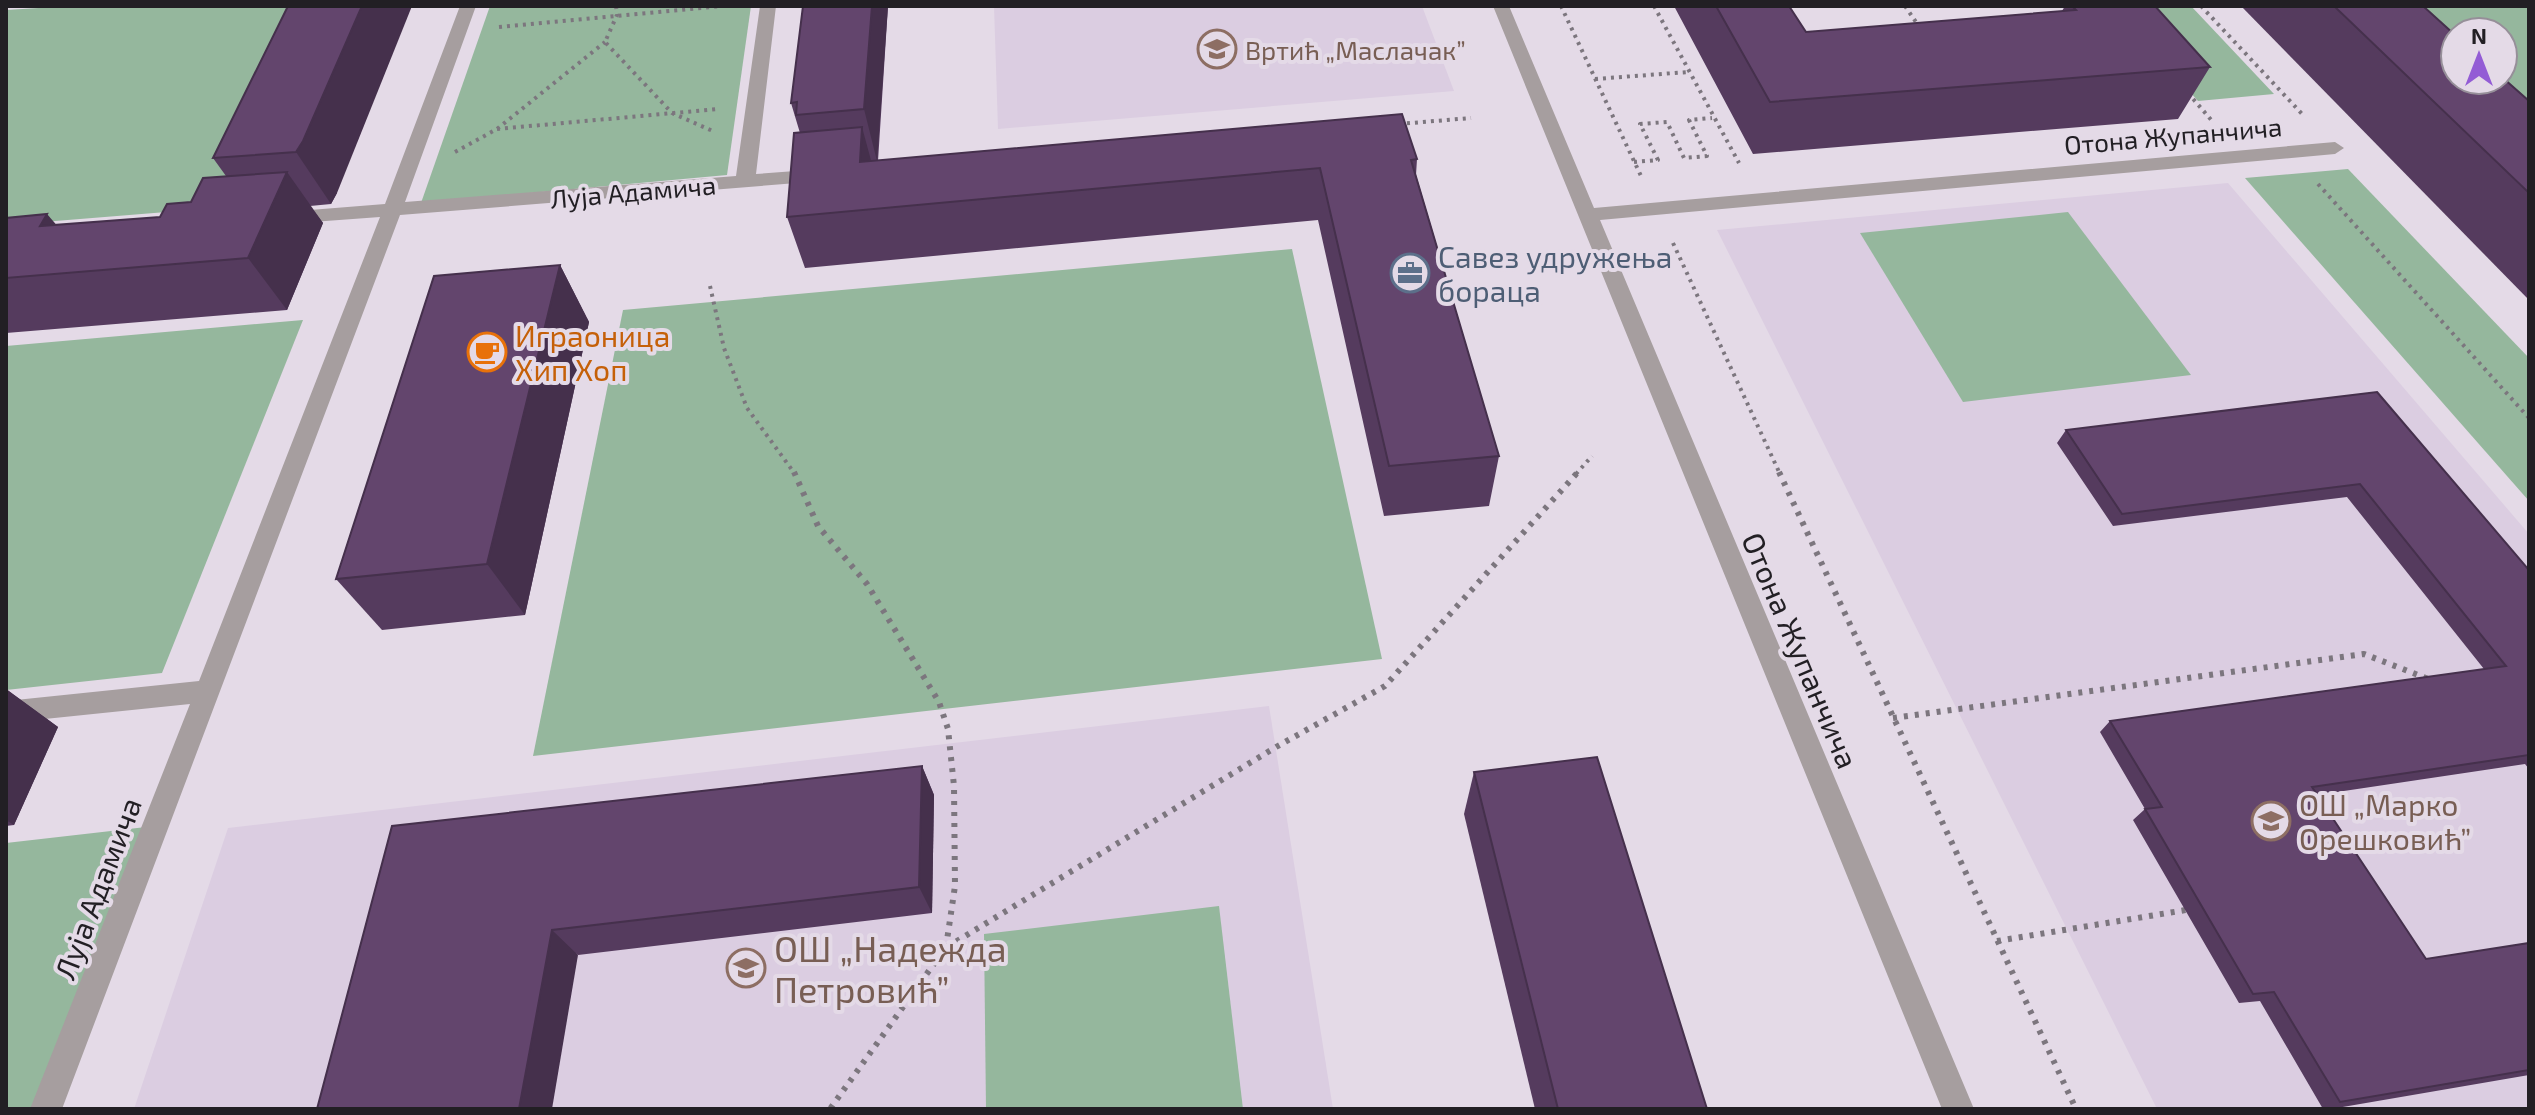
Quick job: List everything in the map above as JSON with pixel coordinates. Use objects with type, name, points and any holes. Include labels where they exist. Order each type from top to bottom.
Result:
[{"type":"street","name":"Луја Адамича","points":[[46,1109],[468,6]]},
{"type":"street","name":"Луја Адамича","points":[[268,219],[745,182],[768,6]]},
{"type":"street","name":"Отона Жупанчича","points":[[1501,6],[1958,1109]]},
{"type":"street","name":"Отона Жупанчича","points":[[1586,215],[2335,148]]},
{"type":"street","points":[[745,182],[841,174]]},
{"type":"street","points":[[6,712],[207,691]]},
{"type":"path","points":[[442,159],[497,129],[605,42],[617,15],[616,6]]},
{"type":"path","points":[[493,27],[722,6]]},
{"type":"path","points":[[1561,6],[2076,1109]]},
{"type":"path","points":[[1654,6],[1737,163]]},
{"type":"path","points":[[1905,6],[1928,39]]},
{"type":"path","points":[[2201,6],[2307,119]]},
{"type":"path","points":[[605,42],[672,113],[750,147]]},
{"type":"path","points":[[1595,79],[1688,72]]},
{"type":"path","points":[[2183,88],[2244,156]]},
{"type":"path","points":[[497,129],[755,107]]},
{"type":"path","points":[[1395,124],[1471,118]]},
{"type":"path","points":[[1634,162],[1658,160],[1640,124],[1667,122],[1684,158],[1707,156],[1689,120],[1712,118]]},
{"type":"path","points":[[2290,152],[2529,418]]},
{"type":"path","points":[[710,286],[724,348],[747,408],[791,464],[818,526],[867,584],[912,655],[944,716],[954,786],[955,886],[946,947]]},
{"type":"path","points":[[830,1109],[946,947],[1276,747],[1385,686],[1592,456]]},
{"type":"path","points":[[1893,718],[2364,654],[2444,684]]},
{"type":"path","points":[[1997,941],[2186,910]]},
{"type":"shaded area","name":"Вртић „Маслачак”","points":[[994,6],[1422,6],[1454,91],[998,129]]},
{"type":"shaded area","name":"ОШ „Марко Орешковић”","points":[[2228,183],[2529,534],[2529,1109],[2157,1109],[1717,230]]},
{"type":"shaded area","name":"ОШ „Надежда Петровић”","points":[[1269,706],[1333,1109],[134,1109],[228,828]]},
{"type":"green space","points":[[71,6],[326,6],[228,207],[6,225],[6,10]]},
{"type":"green space","points":[[490,6],[751,6],[727,175],[421,203]]},
{"type":"green space","points":[[2114,6],[2191,6],[2274,94],[2198,101]]},
{"type":"green space","points":[[2422,6],[2529,6],[2529,102],[2519,93],[2519,16],[2439,16],[2439,21]]},
{"type":"green space","points":[[2348,169],[2529,358],[2529,501],[2245,178]]},
{"type":"green space","points":[[2068,212],[2191,375],[1963,402],[1860,233]]},
{"type":"green space","points":[[1292,249],[1382,659],[533,756],[623,310]]},
{"type":"green space","points":[[303,320],[162,673],[6,690],[6,346]]},
{"type":"green space","points":[[146,827],[40,1109],[6,1109],[6,843]]},
{"type":"green space","points":[[1219,906],[1243,1109],[986,1109],[984,934]]},
{"type":"building","points":[[288,6],[362,6],[296,152],[213,158]]},
{"type":"building","points":[[803,6],[872,6],[864,109],[796,115],[797,102],[791,103]]},
{"type":"building","points":[[1716,6],[1789,6],[1806,32],[2076,10],[2072,6],[2155,6],[2210,67],[1770,102]]},
{"type":"building","points":[[2334,6],[2423,6],[2439,20],[2439,96],[2519,96],[2519,92],[2529,101],[2529,193]]},
{"type":"building","points":[[1402,114],[1417,159],[1411,160],[1499,456],[1389,466],[1320,168],[787,217],[794,133],[862,127],[860,162]]},
{"type":"building","points":[[287,172],[248,258],[6,278],[6,218],[47,214],[40,226],[160,217],[167,204],[191,202],[203,178]]},
{"type":"building","points":[[560,265],[487,564],[336,579],[434,276]]},
{"type":"building","points":[[2377,392],[2529,570],[2529,755],[2312,787],[2426,959],[2529,943],[2529,1070],[2340,1102],[2274,992],[2253,994],[2145,809],[2162,807],[2110,721],[2506,666],[2360,484],[2122,514],[2066,430]]},
{"type":"building","points":[[1597,757],[1707,1109],[1558,1109],[1474,772]]},
{"type":"building","points":[[922,766],[919,887],[552,930],[519,1109],[317,1109],[392,826]]},
{"type":"place","name":"Вртић „Маслачак”","points":[[1217,49]]},
{"type":"place","name":"Савез удружења бораца","points":[[1410,273]]},
{"type":"place","name":"Играоница Хип Хоп","points":[[487,352]]},
{"type":"place","name":"ОШ „Марко Орешковић”","points":[[2271,821]]},
{"type":"place","name":"ОШ „Надежда Петровић”","points":[[746,968]]}]
